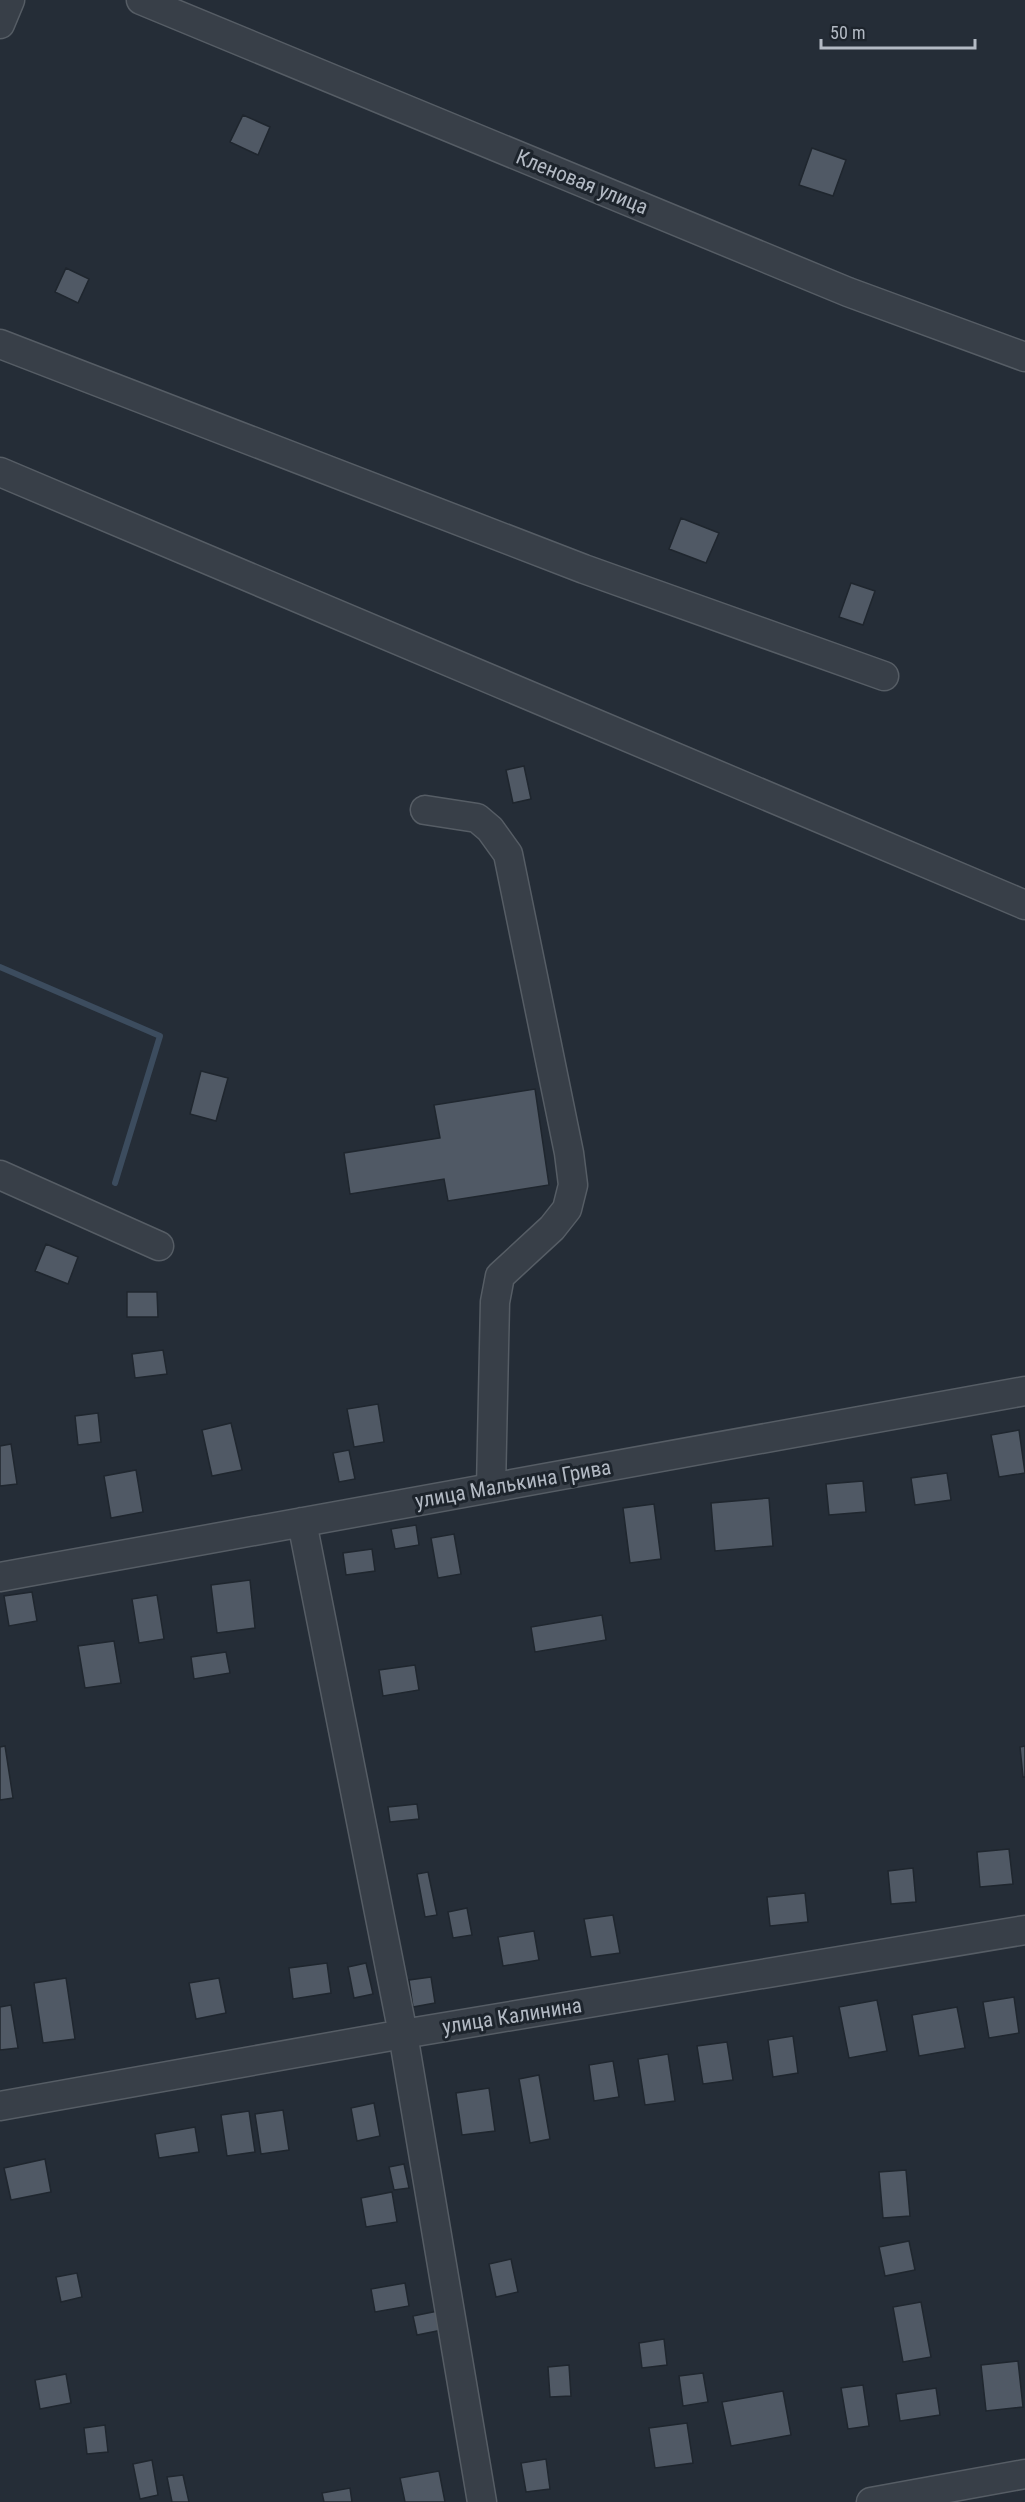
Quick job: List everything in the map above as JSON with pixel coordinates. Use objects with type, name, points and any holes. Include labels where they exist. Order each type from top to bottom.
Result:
[{"type":"street","points":[[0,24],[10,0]]},
{"type":"street","name":"Кленовая улица","points":[[141,0],[848,292],[1025,357]]},
{"type":"street","points":[[0,344],[584,569],[884,676]]},
{"type":"street","points":[[0,472],[1025,905]]},
{"type":"street","points":[[424,810],[477,818],[490,829],[508,854],[569,1153],[573,1185],[567,1209],[552,1228],[500,1276],[495,1302],[491,1488]]},
{"type":"street","points":[[0,1175],[159,1246]]},
{"type":"street","name":"улица Малькина Грива","points":[[0,1577],[1025,1391]]},
{"type":"street","points":[[302,1522],[403,2034],[482,2502]]},
{"type":"street","name":"улица Калинина","points":[[0,2106],[403,2034],[1025,1930]]},
{"type":"street","points":[[871,2502],[1025,2474]]},
{"type":"building","points":[[243,115],[270,127],[258,155],[230,142]]},
{"type":"building","points":[[812,148],[846,160],[833,196],[799,185]]},
{"type":"building","points":[[66,268],[89,279],[78,303],[55,292]]},
{"type":"building","points":[[681,518],[719,533],[706,563],[669,549]]},
{"type":"building","points":[[851,583],[875,591],[863,625],[839,617]]},
{"type":"building","points":[[524,766],[531,799],[513,803],[506,770]]},
{"type":"building","points":[[201,1071],[228,1078],[216,1121],[190,1114]]},
{"type":"building","points":[[535,1089],[549,1185],[448,1201],[444,1179],[350,1194],[344,1153],[440,1138],[434,1105]]},
{"type":"building","points":[[46,1244],[78,1257],[68,1284],[35,1271]]},
{"type":"building","points":[[127,1292],[157,1292],[158,1317],[127,1317]]},
{"type":"building","points":[[163,1350],[167,1374],[135,1378],[132,1354]]},
{"type":"building","points":[[378,1404],[384,1442],[354,1447],[347,1409]]},
{"type":"building","points":[[98,1413],[101,1442],[78,1445],[75,1416]]},
{"type":"building","points":[[231,1423],[242,1470],[212,1476],[202,1430]]},
{"type":"building","points":[[1019,1430],[1025,1473],[999,1477],[991,1435]]},
{"type":"building","points":[[11,1444],[17,1484],[0,1486],[0,1446]]},
{"type":"building","points":[[349,1450],[355,1479],[339,1482],[333,1453]]},
{"type":"building","points":[[136,1470],[143,1512],[111,1518],[104,1476]]},
{"type":"building","points":[[947,1473],[951,1500],[915,1505],[911,1478]]},
{"type":"building","points":[[863,1481],[866,1512],[829,1515],[826,1484]]},
{"type":"building","points":[[769,1498],[773,1546],[715,1551],[711,1503]]},
{"type":"building","points":[[654,1504],[661,1559],[630,1563],[623,1508]]},
{"type":"building","points":[[416,1525],[419,1545],[395,1549],[391,1529]]},
{"type":"building","points":[[454,1534],[461,1574],[438,1578],[431,1538]]},
{"type":"building","points":[[372,1549],[375,1571],[346,1575],[343,1553]]},
{"type":"building","points":[[250,1580],[255,1628],[217,1633],[211,1585]]},
{"type":"building","points":[[32,1592],[37,1621],[9,1626],[4,1596]]},
{"type":"building","points":[[157,1595],[164,1639],[139,1643],[132,1599]]},
{"type":"building","points":[[602,1615],[606,1640],[535,1652],[531,1627]]},
{"type":"building","points":[[114,1641],[121,1683],[85,1688],[78,1646]]},
{"type":"building","points":[[226,1652],[230,1673],[194,1679],[191,1657]]},
{"type":"building","points":[[415,1665],[419,1690],[383,1696],[379,1670]]},
{"type":"building","points":[[5,1746],[13,1798],[0,1800],[0,1747]]},
{"type":"building","points":[[1025,1746],[1025,1777],[1023,1777],[1020,1747]]},
{"type":"building","points":[[417,1804],[419,1819],[390,1822],[388,1807]]},
{"type":"building","points":[[1009,1849],[1013,1884],[980,1887],[977,1852]]},
{"type":"building","points":[[913,1868],[916,1902],[891,1904],[888,1871]]},
{"type":"building","points":[[428,1872],[437,1915],[425,1917],[417,1874]]},
{"type":"building","points":[[805,1893],[808,1922],[770,1926],[767,1897]]},
{"type":"building","points":[[467,1908],[472,1935],[453,1938],[448,1912]]},
{"type":"building","points":[[613,1915],[620,1953],[591,1957],[584,1919]]},
{"type":"building","points":[[534,1931],[539,1960],[503,1966],[498,1937]]},
{"type":"building","points":[[327,1963],[331,1993],[293,1999],[289,1968]]},
{"type":"building","points":[[366,1963],[373,1994],[354,1998],[348,1967]]},
{"type":"building","points":[[431,1977],[435,2003],[413,2007],[409,1980]]},
{"type":"building","points":[[66,1978],[75,2039],[43,2043],[34,1983]]},
{"type":"building","points":[[219,1978],[226,2013],[196,2019],[189,1983]]},
{"type":"building","points":[[1014,1997],[1019,2033],[989,2038],[983,2002]]},
{"type":"building","points":[[877,2000],[887,2051],[849,2058],[839,2007]]},
{"type":"building","points":[[11,2005],[18,2048],[0,2050],[0,2007]]},
{"type":"building","points":[[957,2007],[965,2048],[919,2056],[912,2015]]},
{"type":"building","points":[[793,2036],[798,2073],[773,2077],[768,2040]]},
{"type":"building","points":[[727,2042],[733,2080],[703,2084],[697,2046]]},
{"type":"building","points":[[668,2054],[675,2101],[645,2105],[638,2059]]},
{"type":"building","points":[[613,2061],[619,2097],[594,2101],[589,2065]]},
{"type":"building","points":[[539,2075],[550,2139],[530,2143],[519,2079]]},
{"type":"building","points":[[489,2088],[495,2131],[462,2135],[456,2093]]},
{"type":"building","points":[[374,2103],[380,2136],[357,2141],[351,2108]]},
{"type":"building","points":[[283,2110],[289,2150],[261,2154],[255,2114]]},
{"type":"building","points":[[249,2111],[255,2152],[227,2156],[221,2115]]},
{"type":"building","points":[[195,2127],[199,2152],[159,2158],[155,2134]]},
{"type":"building","points":[[45,2159],[51,2192],[11,2200],[4,2168]]},
{"type":"building","points":[[404,2164],[409,2188],[394,2190],[389,2167]]},
{"type":"building","points":[[906,2170],[910,2216],[883,2218],[879,2172]]},
{"type":"building","points":[[392,2192],[397,2222],[366,2227],[361,2198]]},
{"type":"building","points":[[909,2241],[915,2270],[885,2276],[879,2247]]},
{"type":"building","points":[[511,2259],[518,2292],[496,2297],[489,2264]]},
{"type":"building","points":[[77,2273],[82,2297],[61,2302],[56,2277]]},
{"type":"building","points":[[405,2283],[409,2306],[375,2312],[371,2289]]},
{"type":"building","points":[[921,2302],[931,2357],[903,2362],[893,2307]]},
{"type":"building","points":[[443,2310],[447,2329],[417,2335],[413,2316]]},
{"type":"building","points":[[664,2339],[667,2365],[642,2368],[639,2343]]},
{"type":"building","points":[[1018,2361],[1023,2407],[986,2411],[981,2365]]},
{"type":"building","points":[[569,2365],[571,2396],[550,2397],[548,2367]]},
{"type":"building","points":[[703,2373],[708,2402],[683,2406],[679,2376]]},
{"type":"building","points":[[66,2374],[71,2403],[40,2409],[35,2380]]},
{"type":"building","points":[[863,2385],[869,2426],[848,2429],[841,2388]]},
{"type":"building","points":[[936,2388],[940,2415],[900,2421],[896,2394]]},
{"type":"building","points":[[783,2391],[791,2435],[731,2446],[722,2402]]},
{"type":"building","points":[[687,2423],[693,2463],[655,2468],[649,2428]]},
{"type":"building","points":[[105,2425],[108,2452],[87,2454],[84,2428]]},
{"type":"building","points":[[546,2459],[550,2489],[526,2492],[521,2463]]},
{"type":"building","points":[[152,2460],[158,2495],[140,2499],[133,2464]]},
{"type":"building","points":[[439,2471],[445,2502],[405,2502],[400,2478]]},
{"type":"building","points":[[183,2475],[189,2502],[172,2502],[167,2477]]},
{"type":"building","points":[[350,2488],[352,2502],[324,2502],[322,2493]]},
{"type":"waterway","points":[[0,967],[160,1036],[115,1183]]}]
